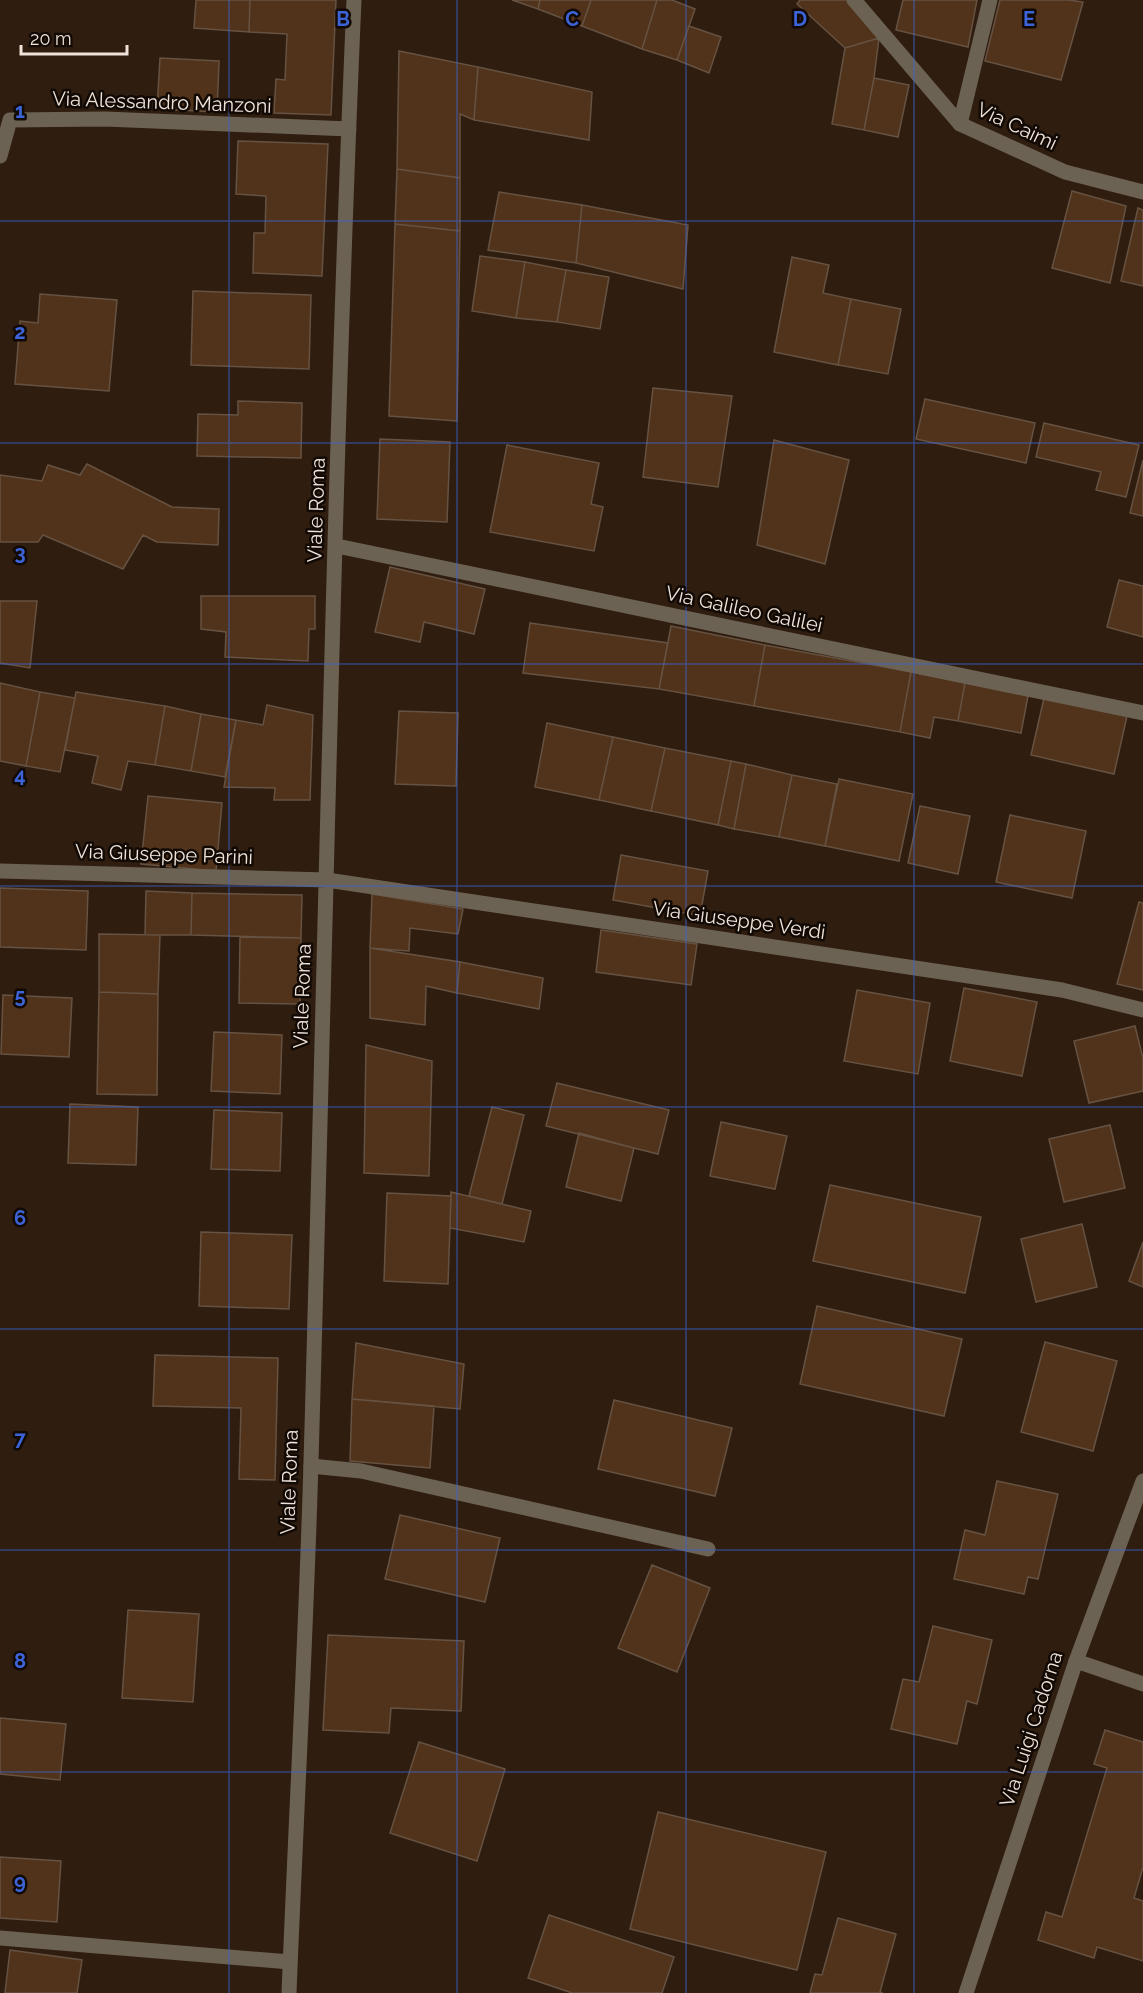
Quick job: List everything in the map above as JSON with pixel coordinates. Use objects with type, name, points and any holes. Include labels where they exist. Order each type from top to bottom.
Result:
[{"type":"street","name":"Viale Roma","points":[[289,1993],[304,1685],[354,0]]},
{"type":"street","name":"Via Caimi","points":[[854,0],[960,124],[1065,172],[1143,192]]},
{"type":"street","points":[[960,124],[990,0]]},
{"type":"street","name":"Via Alessandro Manzoni","points":[[0,156],[10,120],[105,119],[349,129]]},
{"type":"street","name":"Via Galileo Galilei","points":[[337,546],[1143,712]]},
{"type":"street","name":"Via Giuseppe Parini","points":[[0,871],[327,880]]},
{"type":"street","name":"Via Giuseppe Verdi","points":[[327,880],[1062,990],[1143,1010]]},
{"type":"street","points":[[311,1466],[361,1471],[708,1548]]},
{"type":"street","name":"Via Luigi Cadorna","points":[[966,1993],[1076,1661],[1143,1481]]},
{"type":"street","points":[[1076,1661],[1143,1684]]},
{"type":"street","points":[[0,1938],[290,1962]]},
{"type":"building","points":[[196,0],[250,0],[249,32],[194,28]]},
{"type":"building","points":[[250,0],[336,0],[331,115],[274,113],[276,79],[285,80],[287,34],[249,32]]},
{"type":"building","points":[[512,0],[540,0],[538,9]]},
{"type":"building","points":[[540,0],[591,0],[582,26],[538,9]]},
{"type":"building","points":[[591,0],[657,0],[642,49],[582,26]]},
{"type":"building","points":[[657,0],[672,0],[695,9],[677,60],[642,49]]},
{"type":"building","points":[[800,0],[847,0],[879,38],[845,48],[797,4]]},
{"type":"building","points":[[903,0],[977,0],[968,47],[896,30]]},
{"type":"building","points":[[1000,0],[1083,2],[1061,80],[985,61]]},
{"type":"building","points":[[689,26],[721,37],[709,73],[677,60]]},
{"type":"building","points":[[879,38],[864,130],[832,124],[845,48]]},
{"type":"building","points":[[399,51],[478,67],[474,120],[460,114],[460,178],[397,169]]},
{"type":"building","points":[[160,58],[219,61],[217,112],[157,109]]},
{"type":"building","points":[[478,67],[592,92],[589,140],[474,120]]},
{"type":"building","points":[[874,78],[909,85],[898,137],[864,130]]},
{"type":"building","points":[[238,141],[328,144],[322,276],[253,273],[254,233],[265,233],[266,196],[236,194]]},
{"type":"building","points":[[397,169],[460,178],[460,231],[395,224]]},
{"type":"building","points":[[1072,191],[1126,206],[1110,283],[1052,268]]},
{"type":"building","points":[[499,192],[582,205],[576,263],[488,250]]},
{"type":"building","points":[[582,205],[688,225],[683,289],[576,263]]},
{"type":"building","points":[[1138,208],[1143,210],[1143,286],[1121,281]]},
{"type":"building","points":[[395,224],[460,231],[457,421],[389,416]]},
{"type":"building","points":[[480,256],[525,262],[516,318],[472,311]]},
{"type":"building","points":[[792,257],[829,265],[823,293],[851,299],[838,365],[774,352]]},
{"type":"building","points":[[525,262],[566,270],[557,322],[516,318]]},
{"type":"building","points":[[566,270],[609,277],[600,329],[557,322]]},
{"type":"building","points":[[193,291],[311,295],[309,369],[191,365]]},
{"type":"building","points":[[40,294],[117,300],[109,391],[15,384],[20,321],[38,323]]},
{"type":"building","points":[[851,299],[901,309],[888,374],[838,365]]},
{"type":"building","points":[[653,388],[732,396],[718,487],[643,477]]},
{"type":"building","points":[[925,399],[1035,423],[1026,463],[916,439]]},
{"type":"building","points":[[238,401],[302,403],[301,458],[197,456],[198,414],[238,415]]},
{"type":"building","points":[[1044,423],[1139,445],[1126,497],[1096,490],[1101,472],[1036,457]]},
{"type":"building","points":[[380,439],[450,442],[447,522],[377,519]]},
{"type":"building","points":[[774,440],[849,460],[825,564],[757,545]]},
{"type":"building","points":[[507,445],[599,463],[591,504],[603,507],[594,551],[490,532]]},
{"type":"building","points":[[1143,460],[1143,516],[1130,513]]},
{"type":"building","points":[[87,464],[172,507],[219,509],[218,545],[157,542],[143,535],[123,569],[43,535],[38,542],[0,542],[0,475],[42,481],[48,465],[80,475]]},
{"type":"building","points":[[390,567],[485,589],[474,634],[424,622],[420,642],[375,632]]},
{"type":"building","points":[[1119,580],[1143,586],[1143,637],[1107,627]]},
{"type":"building","points":[[201,596],[315,596],[315,629],[309,629],[308,661],[225,657],[226,632],[201,629]]},
{"type":"building","points":[[0,601],[37,601],[30,668],[0,663]]},
{"type":"building","points":[[530,623],[668,643],[659,689],[523,673]]},
{"type":"building","points":[[671,626],[765,645],[754,706],[659,689]]},
{"type":"building","points":[[765,645],[911,672],[900,732],[754,706]]},
{"type":"building","points":[[911,672],[965,683],[958,721],[934,717],[930,738],[900,732]]},
{"type":"building","points":[[0,683],[40,692],[26,766],[0,761]]},
{"type":"building","points":[[965,683],[1028,696],[1021,733],[958,721]]},
{"type":"building","points":[[40,692],[75,698],[60,772],[26,766]]},
{"type":"building","points":[[76,692],[165,706],[155,765],[128,761],[121,790],[92,783],[98,756],[65,750]]},
{"type":"building","points":[[1044,698],[1127,716],[1114,774],[1031,755]]},
{"type":"building","points":[[267,705],[313,715],[310,800],[274,800],[275,788],[224,787],[236,720],[263,725]]},
{"type":"building","points":[[165,706],[201,714],[191,771],[155,765]]},
{"type":"building","points":[[399,711],[458,713],[456,786],[395,784]]},
{"type":"building","points":[[201,714],[236,720],[225,777],[191,771]]},
{"type":"building","points":[[547,723],[613,737],[599,800],[535,787]]},
{"type":"building","points":[[613,737],[665,748],[651,811],[599,800]]},
{"type":"building","points":[[665,748],[731,761],[718,825],[651,811]]},
{"type":"building","points":[[731,761],[746,764],[734,829],[718,825]]},
{"type":"building","points":[[746,764],[792,775],[779,837],[734,829]]},
{"type":"building","points":[[792,775],[837,784],[825,846],[779,837]]},
{"type":"building","points":[[839,779],[913,794],[899,861],[825,846]]},
{"type":"building","points":[[148,796],[222,803],[216,871],[141,864]]},
{"type":"building","points":[[920,806],[970,816],[958,874],[908,863]]},
{"type":"building","points":[[1010,815],[1086,831],[1072,898],[996,882]]},
{"type":"building","points":[[621,855],[708,871],[700,916],[613,900]]},
{"type":"building","points":[[0,888],[88,891],[86,950],[0,947]]},
{"type":"building","points":[[146,891],[192,893],[191,935],[145,935]]},
{"type":"building","points":[[192,893],[302,895],[301,938],[191,935]]},
{"type":"building","points":[[372,894],[463,909],[458,934],[410,928],[409,951],[370,948]]},
{"type":"building","points":[[1139,902],[1143,903],[1143,990],[1117,984]]},
{"type":"building","points":[[601,930],[697,944],[691,985],[596,972]]},
{"type":"building","points":[[99,934],[160,935],[158,994],[99,992]]},
{"type":"building","points":[[240,937],[301,938],[300,1004],[239,1003]]},
{"type":"building","points":[[370,948],[460,962],[457,993],[426,986],[425,1025],[370,1018]]},
{"type":"building","points":[[460,962],[543,978],[539,1009],[457,993]]},
{"type":"building","points":[[964,988],[1037,1002],[1022,1076],[950,1061]]},
{"type":"building","points":[[857,990],[930,1003],[918,1074],[844,1061]]},
{"type":"building","points":[[99,992],[158,994],[157,1095],[97,1094]]},
{"type":"building","points":[[3,995],[72,998],[69,1057],[1,1054]]},
{"type":"building","points":[[1135,1026],[1143,1058],[1143,1091],[1089,1103],[1074,1041]]},
{"type":"building","points":[[214,1032],[282,1035],[280,1094],[211,1091]]},
{"type":"building","points":[[366,1045],[432,1061],[429,1176],[364,1173]]},
{"type":"building","points":[[557,1083],[669,1110],[658,1154],[546,1126]]},
{"type":"building","points":[[70,1104],[138,1107],[136,1165],[68,1163]]},
{"type":"building","points":[[492,1107],[524,1115],[502,1204],[469,1196]]},
{"type":"building","points":[[214,1110],[282,1113],[280,1171],[211,1169]]},
{"type":"building","points":[[721,1122],[787,1136],[775,1189],[710,1176]]},
{"type":"building","points":[[1110,1125],[1125,1188],[1064,1202],[1049,1139]]},
{"type":"building","points":[[579,1133],[634,1148],[621,1201],[566,1187]]},
{"type":"building","points":[[830,1185],[981,1217],[965,1293],[813,1261]]},
{"type":"building","points":[[451,1192],[531,1211],[524,1242],[450,1228]]},
{"type":"building","points":[[387,1193],[451,1196],[448,1284],[384,1281]]},
{"type":"building","points":[[1082,1224],[1097,1287],[1036,1302],[1021,1239]]},
{"type":"building","points":[[201,1232],[292,1235],[289,1309],[199,1306]]},
{"type":"building","points":[[1143,1242],[1143,1287],[1129,1281]]},
{"type":"building","points":[[817,1306],[962,1339],[944,1416],[800,1384]]},
{"type":"building","points":[[1045,1342],[1117,1361],[1093,1451],[1021,1432]]},
{"type":"building","points":[[356,1343],[464,1364],[460,1409],[352,1399]]},
{"type":"building","points":[[155,1355],[278,1358],[275,1480],[239,1479],[241,1408],[153,1406]]},
{"type":"building","points":[[352,1399],[434,1406],[430,1468],[350,1461]]},
{"type":"building","points":[[614,1400],[732,1428],[715,1496],[598,1469]]},
{"type":"building","points":[[997,1481],[1058,1494],[1038,1579],[1028,1577],[1024,1594],[954,1579],[965,1530],[985,1535]]},
{"type":"building","points":[[400,1515],[500,1538],[485,1602],[385,1579]]},
{"type":"building","points":[[652,1565],[710,1588],[677,1672],[618,1648]]},
{"type":"building","points":[[128,1610],[199,1614],[193,1702],[122,1698]]},
{"type":"building","points":[[933,1626],[992,1640],[977,1704],[967,1701],[957,1744],[891,1729],[903,1679],[919,1682]]},
{"type":"building","points":[[328,1635],[464,1641],[461,1711],[391,1708],[389,1733],[323,1730]]},
{"type":"building","points":[[0,1718],[66,1724],[60,1780],[0,1774]]},
{"type":"building","points":[[1105,1730],[1143,1742],[1143,1867],[1134,1898],[1143,1901],[1143,1961],[1097,1947],[1094,1958],[1038,1940],[1046,1912],[1062,1917],[1107,1768],[1094,1764]]},
{"type":"building","points":[[419,1742],[505,1769],[477,1861],[390,1833]]},
{"type":"building","points":[[658,1812],[826,1852],[797,1970],[630,1929]]},
{"type":"building","points":[[0,1857],[61,1861],[57,1922],[0,1918]]},
{"type":"building","points":[[549,1915],[674,1957],[662,1993],[572,1993],[528,1978]]},
{"type":"building","points":[[838,1918],[896,1934],[880,1992],[883,1993],[810,1993],[815,1974],[822,1975]]},
{"type":"building","points":[[10,1950],[82,1960],[77,1993],[5,1993]]}]
